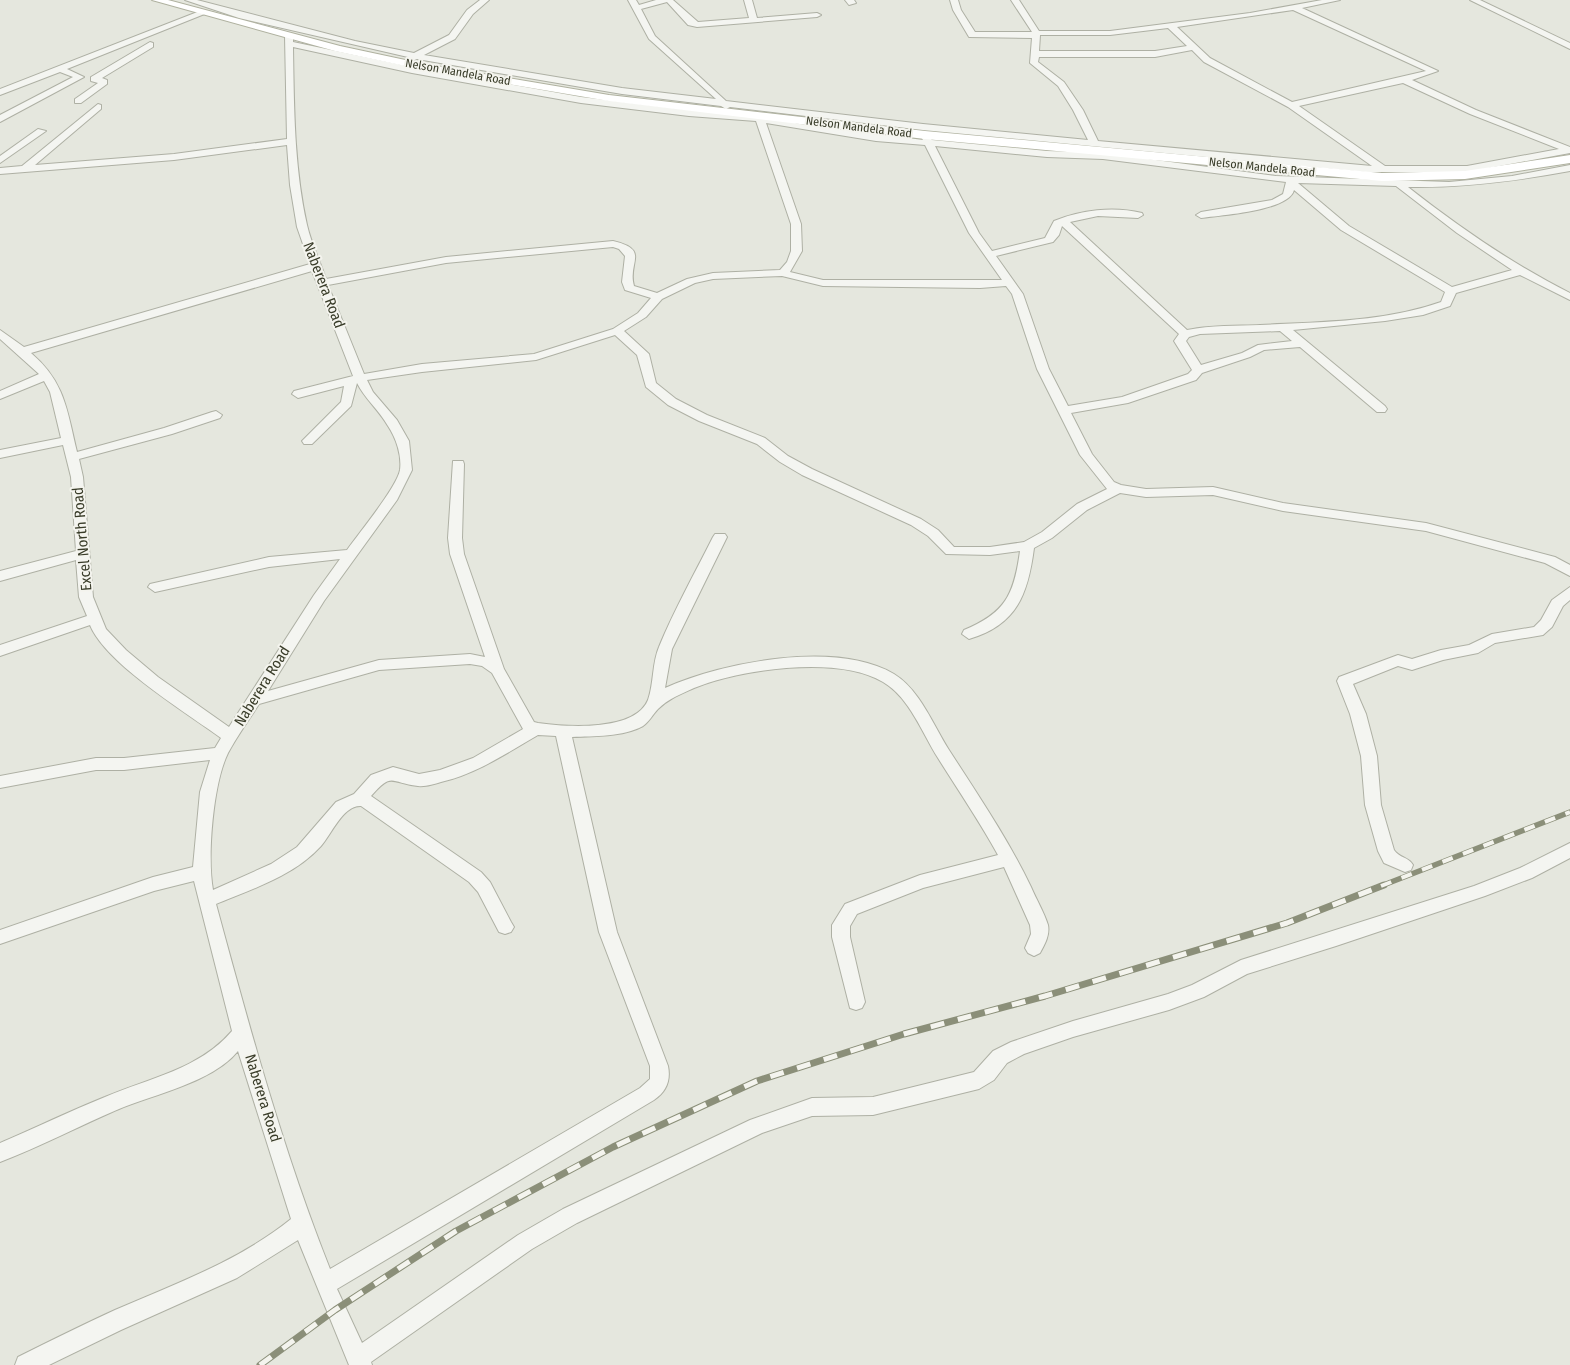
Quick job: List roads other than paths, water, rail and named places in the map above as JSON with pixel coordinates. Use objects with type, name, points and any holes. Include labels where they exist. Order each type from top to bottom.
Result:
[{"type":"main road","name":"Nelson Mandela Road","points":[[157,0],[289,40],[401,63],[609,98],[726,108],[928,139],[1382,177],[1466,176],[1570,158]]},
{"type":"street","points":[[189,0],[242,16],[415,57],[726,108],[1324,166],[1383,169],[1467,169],[1570,150]]},
{"type":"street","points":[[401,63],[452,37],[470,12],[485,0]]},
{"type":"street","points":[[665,0],[634,4],[652,38],[726,108]]},
{"type":"street","points":[[669,0],[695,25],[817,15]]},
{"type":"street","points":[[748,0],[754,20]]},
{"type":"street","points":[[954,0],[957,10],[972,35],[1100,34],[1295,8],[1336,0]]},
{"type":"street","points":[[1015,0],[1036,34],[1034,63],[1061,84],[1078,110],[1094,143]]},
{"type":"street","points":[[1474,0],[1570,46]]},
{"type":"street","points":[[1292,105],[1404,80],[1434,71],[1295,8]]},
{"type":"street","points":[[0,92],[203,13]]},
{"type":"street","points":[[1169,24],[1207,60],[1292,105],[1383,169]]},
{"type":"street","points":[[289,40],[412,70],[581,100],[760,119],[851,135],[928,139],[1047,154],[1103,156],[1171,167],[1290,181],[1441,186],[1499,181],[1570,168]]},
{"type":"street","name":"Naberera Road","points":[[289,40],[295,185],[302,227],[356,379],[393,423],[402,441],[406,470],[390,500],[349,554],[220,753],[208,792],[201,872],[206,900],[242,1032],[302,1223],[325,1284],[359,1362]]},
{"type":"street","points":[[94,79],[150,45]]},
{"type":"street","points":[[1163,53],[1194,47]]},
{"type":"street","points":[[1034,54],[1163,53],[1207,60]]},
{"type":"street","points":[[60,69],[80,77],[104,82],[78,101]]},
{"type":"street","points":[[0,119],[80,77]]},
{"type":"street","points":[[1404,80],[1473,112],[1570,150]]},
{"type":"street","points":[[25,169],[98,107]]},
{"type":"street","points":[[760,119],[782,180],[797,232],[795,258],[791,266],[783,273]]},
{"type":"street","points":[[0,160],[41,131]]},
{"type":"street","points":[[928,139],[962,210],[988,254],[1022,305],[1043,369],[1095,468],[1109,485],[1118,489],[1146,493],[1213,491],[1283,507],[1426,527],[1550,560],[1570,571]]},
{"type":"street","points":[[0,172],[174,156],[293,141]]},
{"type":"street","points":[[1200,215],[1280,201],[1288,195],[1290,181]]},
{"type":"street","points":[[1290,181],[1345,228],[1451,291],[1522,271]]},
{"type":"street","points":[[1400,185],[1447,222],[1522,271],[1570,297]]},
{"type":"street","points":[[988,254],[1049,240],[1054,235],[1056,225],[1063,220],[1090,213],[1138,215]]},
{"type":"street","points":[[1063,220],[1185,334]]},
{"type":"street","points":[[322,283],[446,260],[613,244],[624,247],[629,252],[631,263],[627,284],[629,288],[658,297]]},
{"type":"street","points":[[21,352],[315,266]]},
{"type":"street","points":[[298,394],[356,379],[422,368],[528,359],[617,331],[642,315],[658,297],[700,278],[783,273],[808,281],[823,283],[980,285],[1009,283]]},
{"type":"street","points":[[1198,370],[1180,341],[1181,337],[1185,334],[1200,331],[1376,319],[1424,312],[1446,304],[1451,291]]},
{"type":"street","points":[[1281,326],[1300,344],[1381,409]]},
{"type":"street","points":[[617,331],[641,351],[646,358],[650,384],[672,402],[703,418],[761,441],[784,459],[807,472],[916,522],[933,533],[946,549],[956,552],[990,551],[1027,546],[1047,535],[1082,507],[1118,489]]},
{"type":"street","name":"Excel North Road","points":[[0,333],[47,375],[56,392],[77,477],[86,598],[100,631],[121,654],[153,681],[230,736]]},
{"type":"street","points":[[1065,410],[1124,400],[1168,387],[1192,377],[1198,370],[1250,354],[1262,347],[1300,344]]},
{"type":"street","points":[[0,395],[47,375]]},
{"type":"street","points":[[308,440],[347,402],[356,379]]},
{"type":"street","points":[[72,457],[145,438],[216,415]]},
{"type":"street","points":[[0,454],[68,440]]},
{"type":"street","points":[[458,464],[456,554],[497,669],[521,715],[529,726],[535,729],[563,731],[631,724],[646,715],[656,702],[696,681],[761,666],[823,664],[849,666],[879,673],[894,683],[910,701],[1009,859],[1040,925],[1040,934],[1034,948]]},
{"type":"street","points":[[656,702],[666,649],[720,537]]},
{"type":"street","points":[[969,634],[997,622],[1016,600],[1027,546]]},
{"type":"street","points":[[0,576],[84,553]]},
{"type":"street","points":[[155,587],[269,562],[349,554]]},
{"type":"street","points":[[1405,865],[1390,858],[1386,851],[1370,791],[1369,756],[1358,714],[1344,681],[1397,660],[1412,665],[1441,655],[1473,649],[1492,639],[1538,631],[1547,623],[1552,608],[1570,592]]},
{"type":"street","points":[[0,651],[60,628],[95,620]]},
{"type":"street","points":[[254,700],[386,664],[470,659],[486,662],[497,669]]},
{"type":"street","points":[[206,900],[259,878],[303,852],[344,804],[359,798],[377,779],[393,773],[419,780],[436,778],[479,762],[535,729]]},
{"type":"street","points":[[325,1284],[647,1094],[659,1084],[661,1077],[659,1066],[608,932],[563,731]]},
{"type":"street","points":[[0,782],[96,764],[124,764],[220,753]]},
{"type":"street","points":[[359,798],[475,877],[484,887],[505,927]]},
{"type":"street","points":[[359,1362],[525,1242],[570,1216],[757,1126],[812,1107],[840,1104],[873,1106],[979,1080],[987,1074],[1000,1057],[1018,1048],[1073,1029],[1169,1002],[1198,991],[1256,963],[1336,939],[1479,891],[1526,873],[1570,850]]},
{"type":"street","points":[[856,1002],[841,937],[842,925],[851,908],[920,882],[1009,859]]},
{"type":"street","points":[[0,937],[153,884],[201,872]]},
{"type":"street","points":[[0,1153],[112,1103],[204,1067],[226,1052],[242,1032]]},
{"type":"street","points":[[26,1365],[121,1318],[230,1271],[280,1241],[302,1223]]},
{"type":"railway","points":[[1381,886],[1570,812]]},
{"type":"railway","points":[[260,1365],[335,1310],[456,1231],[613,1147],[757,1081],[904,1034],[1045,996],[1287,923],[1384,885]]}]
